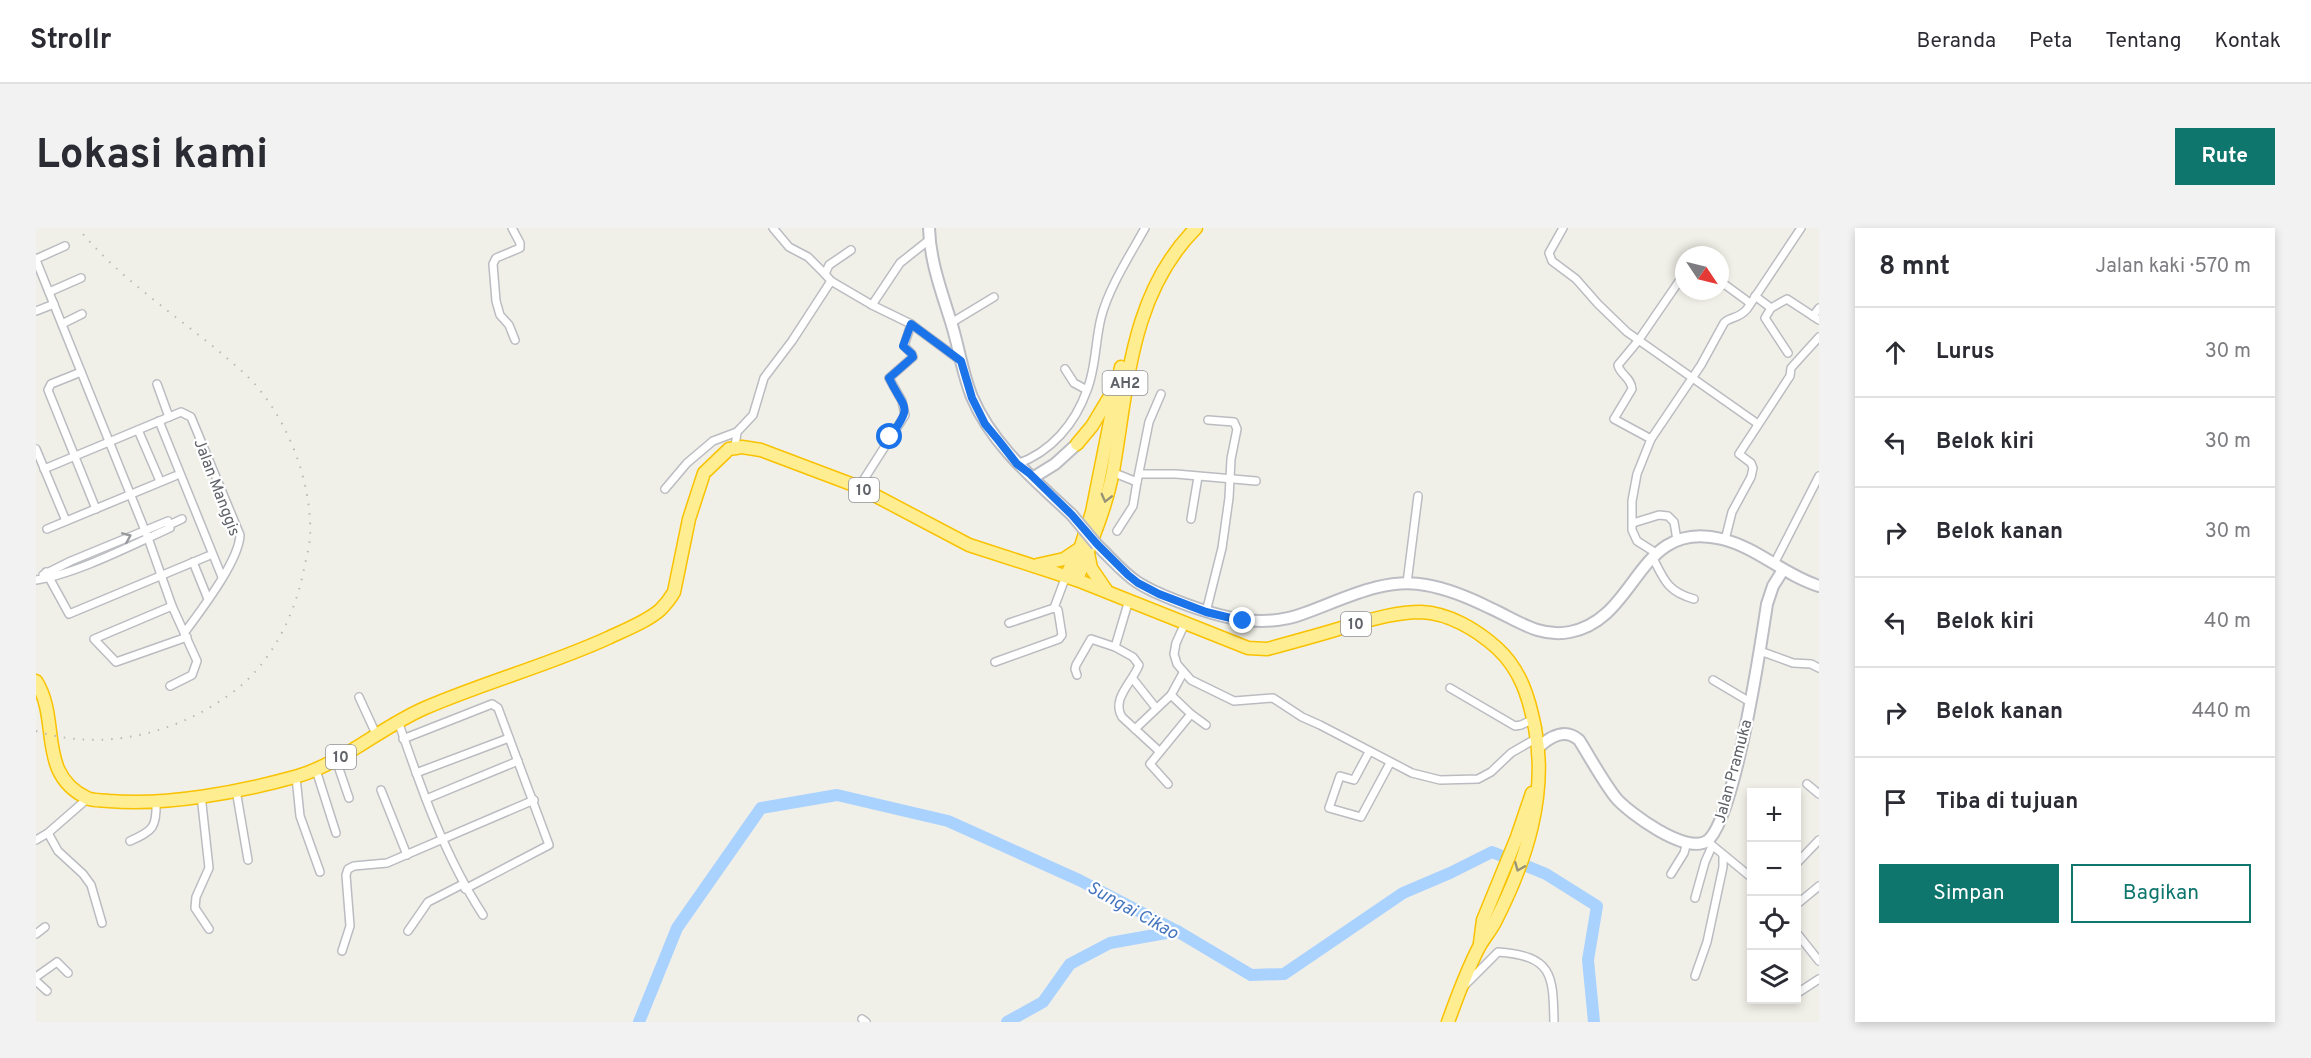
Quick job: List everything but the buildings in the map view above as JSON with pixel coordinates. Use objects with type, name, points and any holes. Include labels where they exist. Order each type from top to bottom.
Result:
[{"type":"highway","points":[[1101,465],[1117,382],[1137,310],[1160,264],[1188,228]]},
{"type":"highway","name":"AH2","points":[[1071,578],[1088,548],[1101,517],[1112,472],[1125,381],[1145,311],[1165,267],[1196,228]]},
{"type":"highway","points":[[1077,444],[1104,408],[1117,382]]},
{"type":"highway","points":[[1077,444],[1090,442],[1098,446],[1101,465]]},
{"type":"highway","name":"10","points":[[36,681],[46,749],[53,771],[63,783],[87,799],[156,802],[236,790],[296,777],[336,760],[398,721],[436,704],[586,648],[658,612],[674,592],[688,524],[704,473],[722,454],[735,447],[761,450],[859,487],[956,539],[1071,578],[1237,645],[1257,650],[1384,616],[1421,612],[1438,615],[1470,628],[1503,654],[1515,669],[1522,682],[1536,733],[1538,781],[1530,839],[1502,892]]},
{"type":"highway","name":"AH2","points":[[1088,548],[1101,465]]},
{"type":"highway","points":[[1033,565],[1043,565],[1064,559],[1088,548],[1091,568],[1107,592]]},
{"type":"highway","name":"10","points":[[1448,1022],[1479,947],[1496,922],[1517,837],[1538,781]]},
{"type":"street","points":[[512,228],[520,243],[520,248],[496,258],[493,264],[496,301],[500,315],[515,340]]},
{"type":"street","points":[[773,228],[789,247],[810,258],[831,281],[911,324],[961,361]]},
{"type":"street","points":[[929,228],[929,240],[937,280],[972,398],[985,424],[1017,464],[1034,477],[1072,515],[1088,548],[1138,583],[1206,612],[1243,621],[1276,619],[1303,614],[1353,594],[1407,583],[1455,592],[1536,631],[1562,633],[1583,628],[1604,615],[1654,555],[1684,537],[1699,536],[1725,540],[1745,547],[1778,567],[1819,586]]},
{"type":"street","points":[[1017,464],[1034,458],[1056,441],[1075,414],[1087,390],[1104,308],[1145,228]]},
{"type":"street","points":[[1563,228],[1549,253],[1550,258],[1576,279],[1610,317],[1638,341],[1758,424]]},
{"type":"street","points":[[1694,599],[1682,596],[1667,585],[1654,555],[1637,541],[1632,530],[1632,501],[1637,474],[1651,439],[1692,379],[1724,323],[1737,318],[1750,303],[1801,228]]},
{"type":"street","points":[[872,305],[900,263],[929,240]]},
{"type":"street","points":[[64,246],[36,259],[148,538],[172,606],[197,661],[196,668],[186,679],[170,686]]},
{"type":"street","points":[[825,274],[829,266],[851,249]]},
{"type":"street","points":[[49,292],[81,278]]},
{"type":"street","points":[[665,489],[687,463],[713,441],[737,432],[753,415],[764,378],[792,341],[831,281]]},
{"type":"street","points":[[1651,439],[1616,421],[1614,416],[1632,389],[1630,379],[1618,365],[1638,341],[1675,287]]},
{"type":"street","points":[[1729,287],[1750,303]]},
{"type":"street","points":[[1755,296],[1771,308]]},
{"type":"street","points":[[951,323],[994,297]]},
{"type":"street","points":[[1788,353],[1765,318],[1771,308],[1787,298],[1816,318],[1819,308]]},
{"type":"street","points":[[36,311],[54,304]]},
{"type":"street","points":[[62,324],[82,314]]},
{"type":"street","points":[[859,487],[905,415],[902,401],[889,378],[913,357],[903,346],[911,324]]},
{"type":"street","points":[[1725,540],[1732,512],[1751,477],[1753,468],[1751,463],[1739,454],[1790,376],[1791,368],[1819,337]]},
{"type":"street","points":[[1065,369],[1074,383],[1087,390]]},
{"type":"street","points":[[81,372],[51,384],[48,390],[96,508]]},
{"type":"street","points":[[44,470],[169,417],[157,384]]},
{"type":"street","points":[[1117,531],[1133,506],[1149,422],[1161,394]]},
{"type":"street","name":"Jalan Manggis","points":[[169,417],[181,412],[191,417],[240,535],[222,577],[186,634]]},
{"type":"street","points":[[1206,612],[1222,548],[1237,426],[1233,422],[1208,420]]},
{"type":"street","points":[[159,422],[222,577]]},
{"type":"street","points":[[138,430],[160,481]]},
{"type":"street","points":[[735,447],[737,432]]},
{"type":"street","points":[[1034,477],[1055,464],[1077,444]]},
{"type":"street","points":[[36,449],[66,521]]},
{"type":"street","points":[[1112,472],[1137,482]]},
{"type":"street","points":[[1139,474],[1176,474],[1256,481]]},
{"type":"street","points":[[47,529],[175,476]]},
{"type":"street","points":[[1778,567],[1819,476]]},
{"type":"street","points":[[1191,519],[1198,477]]},
{"type":"street","points":[[1407,583],[1418,496]]},
{"type":"street","points":[[1633,523],[1659,515],[1668,516],[1674,522],[1677,540]]},
{"type":"street","points":[[36,580],[144,530],[182,519]]},
{"type":"street","points":[[48,575],[101,558],[148,538],[169,524]]},
{"type":"street","points":[[97,550],[101,558]]},
{"type":"street","points":[[48,575],[69,614],[208,556]]},
{"type":"street","points":[[193,562],[208,599]]},
{"type":"street","name":"Jalan Pramuka","points":[[1536,733],[1551,737],[1564,733],[1574,735],[1611,791],[1624,806],[1668,837],[1709,844],[1722,816],[1741,751],[1770,594],[1778,567]]},
{"type":"street","points":[[1009,623],[1054,608],[1071,578]]},
{"type":"street","points":[[1114,647],[1129,600]]},
{"type":"street","points":[[172,606],[94,639],[117,662],[186,634]]},
{"type":"street","points":[[995,662],[1059,639],[1062,635],[1058,610],[1054,608]]},
{"type":"street","points":[[1185,623],[1174,654],[1177,664],[1191,680],[1234,701],[1272,698],[1302,717],[1390,763],[1430,779],[1471,780],[1491,772],[1536,733],[1521,725],[1515,726],[1450,687]]},
{"type":"street","points":[[1077,675],[1076,664],[1091,639],[1114,647],[1138,661],[1139,665],[1133,679],[1120,697],[1118,706],[1122,717],[1159,751]]},
{"type":"street","points":[[1760,651],[1793,663],[1804,662],[1819,668]]},
{"type":"street","points":[[1136,729],[1171,695],[1183,673]]},
{"type":"street","points":[[1133,679],[1156,708]]},
{"type":"street","points":[[1713,680],[1750,702]]},
{"type":"street","points":[[1171,695],[1206,725]]},
{"type":"street","points":[[359,698],[376,734]]},
{"type":"street","points":[[403,739],[492,704],[498,708],[549,845],[426,904],[408,931]]},
{"type":"street","points":[[1168,783],[1150,764],[1191,714]]},
{"type":"street","points":[[398,721],[442,840],[464,887],[483,915]]},
{"type":"street","points":[[416,773],[509,738]]},
{"type":"street","points":[[1369,752],[1353,780],[1340,776],[1329,808],[1361,818],[1390,763]]},
{"type":"street","points":[[336,760],[349,798]]},
{"type":"street","points":[[426,799],[518,761]]},
{"type":"street","points":[[316,770],[336,834]]},
{"type":"street","points":[[296,777],[300,816],[320,872]]},
{"type":"street","points":[[1807,784],[1819,794]]},
{"type":"street","points":[[236,790],[248,860]]},
{"type":"street","points":[[381,790],[407,855]]},
{"type":"street","points":[[201,795],[209,868],[196,897],[195,908],[209,929]]},
{"type":"street","points":[[36,840],[48,833],[87,799]]},
{"type":"street","points":[[342,951],[350,927],[346,876],[348,869],[354,866],[387,863],[534,800]]},
{"type":"street","points":[[130,840],[153,828],[157,818],[156,802]]},
{"type":"street","points":[[48,833],[58,851],[83,874],[91,885],[102,923]]},
{"type":"street","points":[[1801,860],[1819,840]]},
{"type":"street","points":[[1671,874],[1684,853],[1687,842]]},
{"type":"street","points":[[1695,898],[1709,844],[1747,874]]},
{"type":"street","points":[[1695,976],[1711,924],[1723,867],[1723,855]]},
{"type":"street","points":[[1801,902],[1819,886]]},
{"type":"street","points":[[36,934],[45,927]]},
{"type":"street","points":[[1801,937],[1819,962]]},
{"type":"street","points":[[1463,987],[1496,953],[1524,957],[1543,966],[1550,976],[1554,987],[1554,1022]]},
{"type":"street","points":[[47,991],[36,979],[57,962],[68,973]]},
{"type":"street","points":[[1801,991],[1819,979]]},
{"type":"waterway","name":"Sungai Cikao","points":[[639,1022],[677,928],[761,808],[837,795],[948,821],[1079,880],[1177,931],[1251,975],[1284,974],[1403,893],[1492,852],[1546,874],[1597,906],[1588,960],[1594,1022]]},
{"type":"waterway","points":[[1007,1022],[1043,1002],[1070,964],[1110,943],[1177,931]]},
{"type":"railway","points":[[36,731],[88,740],[139,735],[188,719],[233,692],[247,681],[270,653],[288,621],[300,586],[310,538],[310,516],[302,472],[284,428],[260,390],[224,356],[116,268],[78,228]]},
{"type":"route","points":[[890,437],[905,415],[905,409],[889,378],[913,357],[903,346],[911,324],[961,361],[972,398],[985,424],[1017,464],[1072,515],[1128,575],[1159,594],[1206,612],[1243,621]]}]
